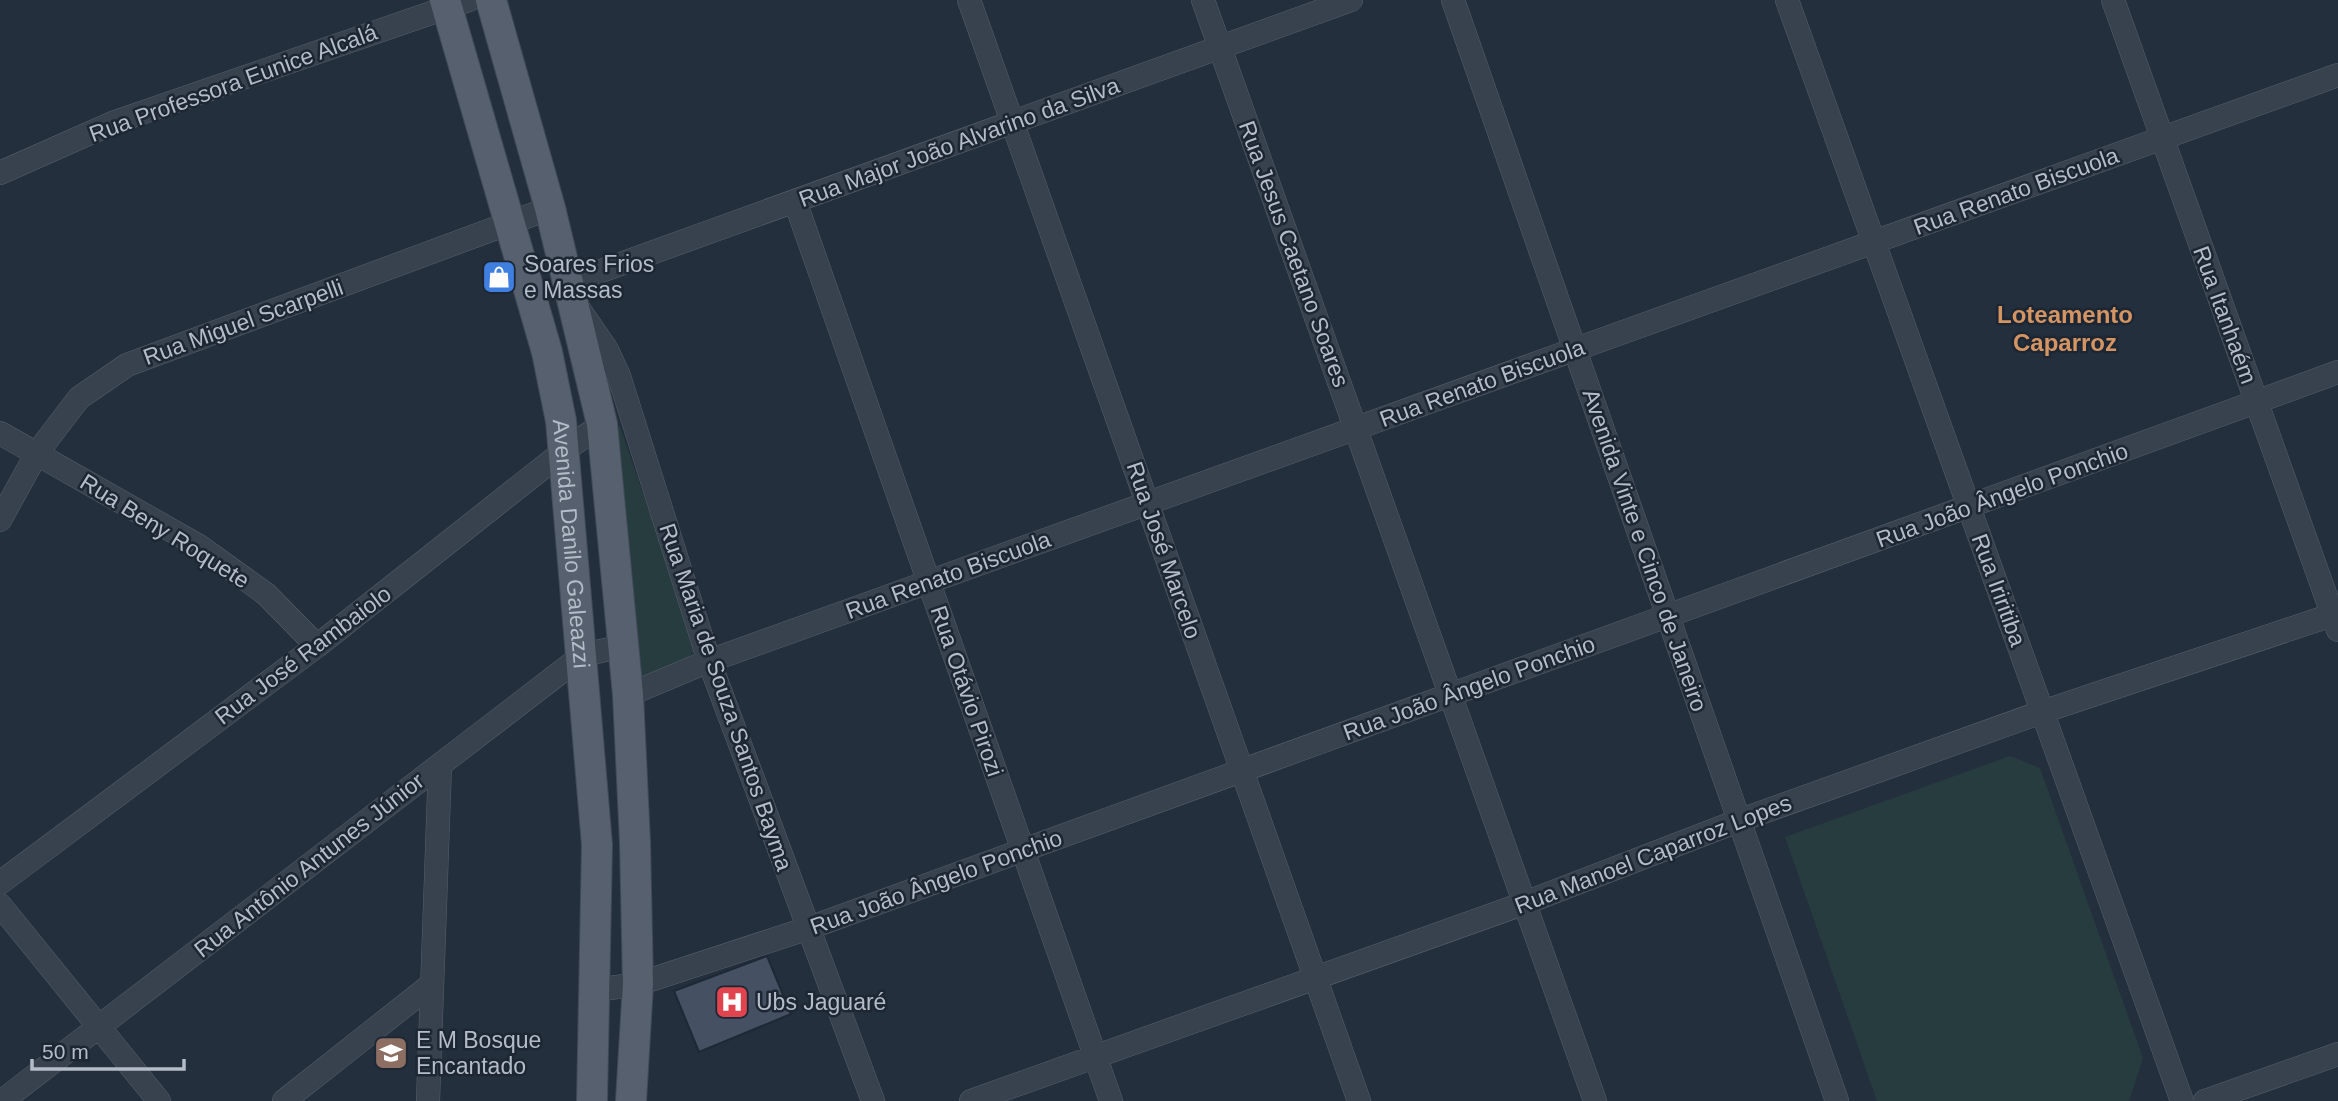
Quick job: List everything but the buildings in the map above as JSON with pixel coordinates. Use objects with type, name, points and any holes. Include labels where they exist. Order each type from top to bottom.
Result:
[{"type":"main road","name":"Avenida Danilo Galeazzi","points":[[491,0],[550,208],[602,424],[628,695],[635,842],[638,984],[631,1101]]},
{"type":"main road","name":"Avenida Danilo Galeazzi","points":[[453,3],[547,352],[564,451],[597,845],[592,1101]]},
{"type":"street","name":"Rua José Marcelo","points":[[969,0],[1359,1101]]},
{"type":"street","name":"Rua Jesus Caetano Soares","points":[[1203,0],[1595,1101]]},
{"type":"street","name":"Rua Major João Alvarino da Silva","points":[[569,291],[795,201],[1351,0]]},
{"type":"street","name":"Avenida Vinte e Cinco de Janeiro","points":[[1453,0],[1670,615],[1738,821],[1837,1101]]},
{"type":"street","name":"Rua Iriritiba","points":[[1787,0],[2182,1101]]},
{"type":"street","name":"Rua Itanhaém","points":[[2113,0],[2336,619]]},
{"type":"street","name":"Rua Professora Eunice Alcalá","points":[[0,173],[115,122],[453,3]]},
{"type":"street","name":"Rua Renato Biscuola","points":[[628,695],[709,661],[2338,75]]},
{"type":"street","name":"Rua Otávio Pirozi","points":[[795,201],[1111,1101]]},
{"type":"street","name":"Rua Miguel Scarpelli","points":[[0,520],[37,453],[79,398],[127,365],[550,208]]},
{"type":"street","name":"Rua Maria de Souza Santos Bayma","points":[[569,291],[607,350],[619,376],[709,661],[873,1101]]},
{"type":"street","name":"Rua João Ângelo Ponchio","points":[[596,990],[638,984],[809,928],[2338,372]]},
{"type":"street","name":"Rua José Rambaiolo","points":[[0,883],[317,646],[602,424]]},
{"type":"street","name":"Rua Beny Roquete","points":[[0,433],[199,546],[266,594],[317,646]]},
{"type":"street","name":"Rua Manoel Caparroz Lopes","points":[[971,1101],[1525,903],[1738,821],[2042,712],[2336,619]]},
{"type":"street","name":"Rua Antônio Antunes Júnior","points":[[2,1101],[583,655],[623,646]]},
{"type":"street","points":[[428,1101],[440,765]]},
{"type":"street","points":[[0,905],[159,1101]]},
{"type":"street","points":[[284,1101],[432,984]]},
{"type":"street","points":[[2205,1101],[2338,1054]]},
{"type":"green space","points":[[611,425],[620,427],[697,649],[685,661],[646,679],[637,670]]},
{"type":"green space","points":[[2010,756],[2040,768],[2143,1058],[2129,1101],[1877,1101],[1785,837]]},
{"type":"place","name":"Soares Frios e Massas","points":[[499,277]]},
{"type":"place","name":"Ubs Jaguaré","points":[[732,1002]]},
{"type":"place","name":"E M Bosque Encantado","points":[[391,1053]]},
{"type":"district","name":"Loteamento Caparroz","points":[[2065,329]]}]
